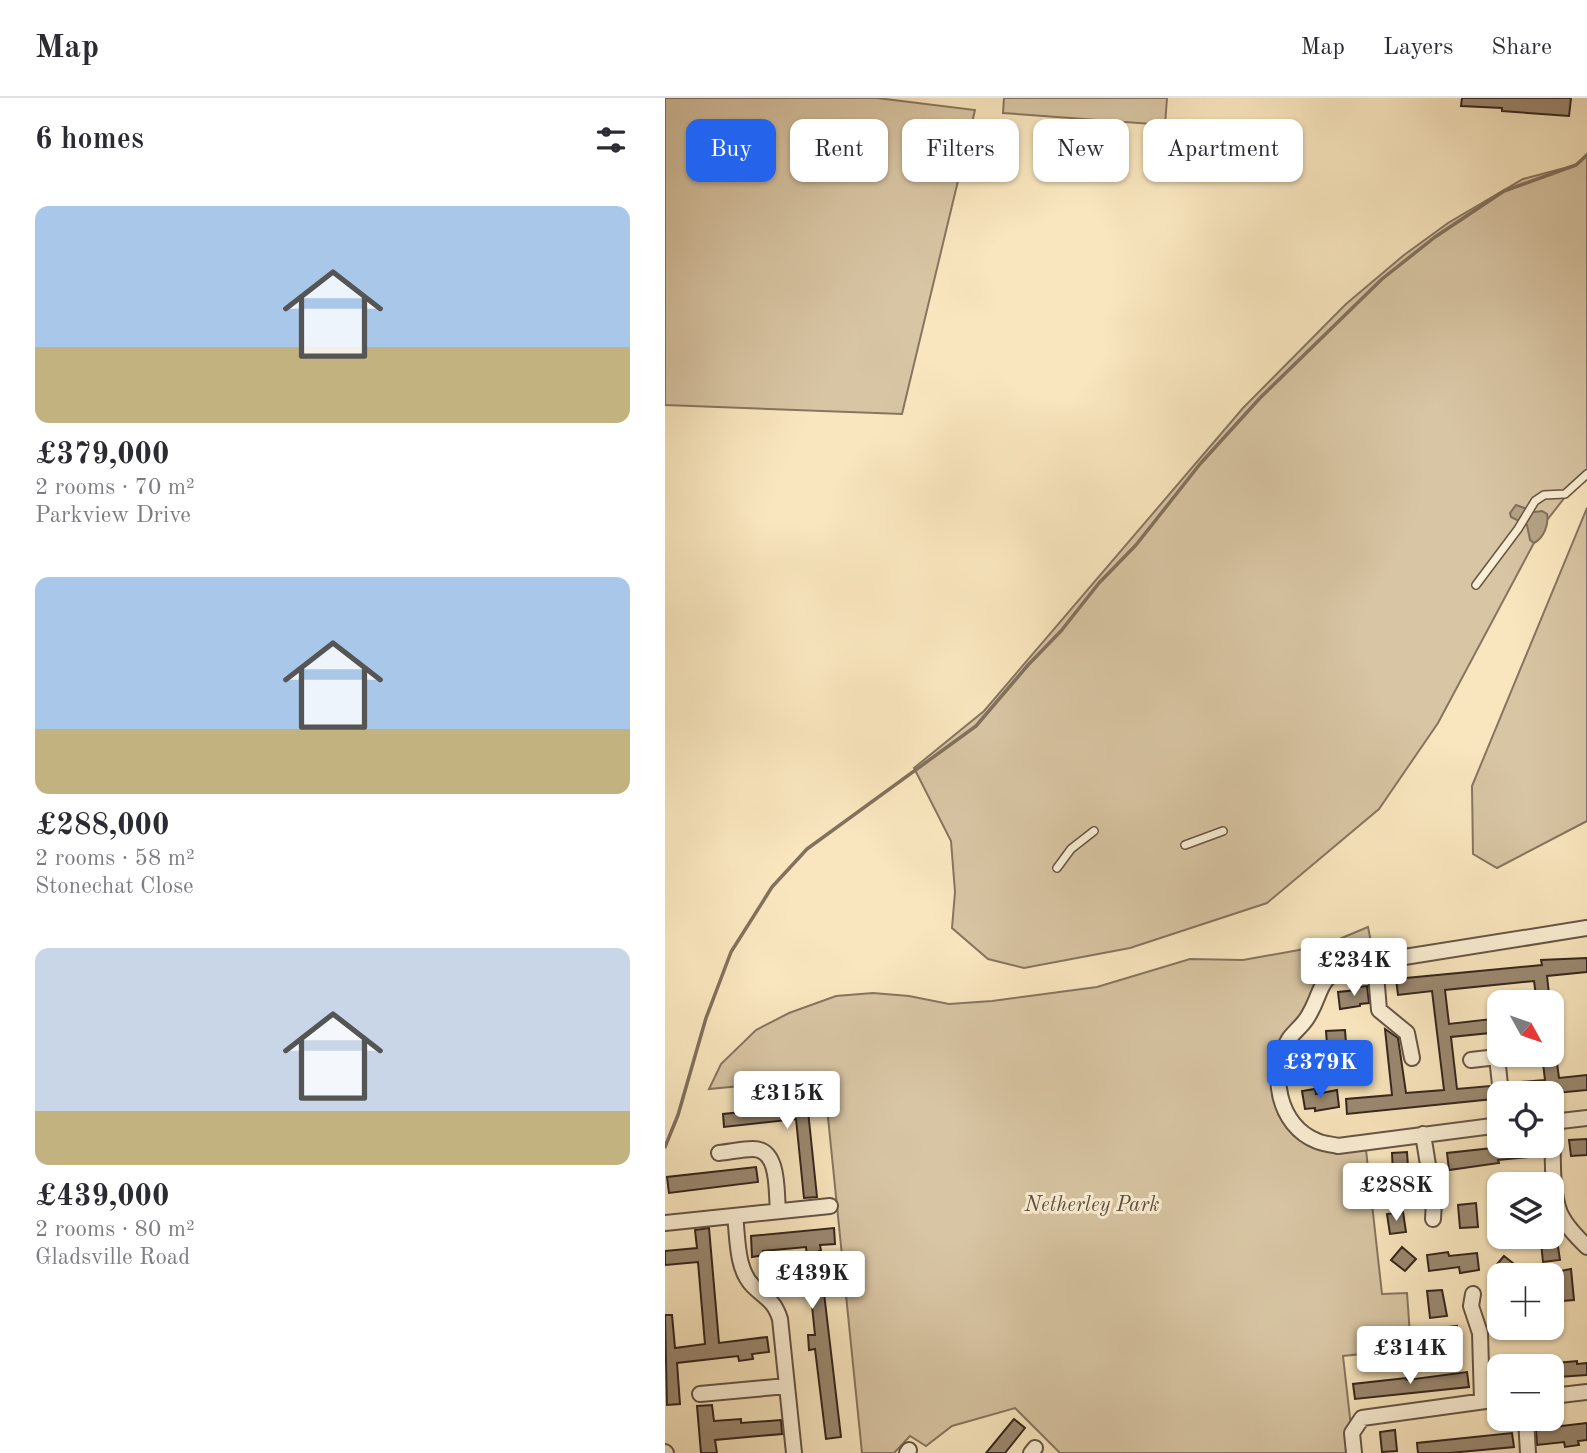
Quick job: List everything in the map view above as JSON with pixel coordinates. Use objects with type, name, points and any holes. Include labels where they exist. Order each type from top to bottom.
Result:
[{"type":"street","points":[[1487,1127],[1338,1146],[1316,1141],[1297,1128],[1281,1101],[1277,1082],[1281,1060],[1289,1040],[1315,1004],[1321,986],[1332,973],[1348,966],[1587,928]]},
{"type":"street","points":[[1375,962],[1379,1010],[1407,1033],[1412,1058]]},
{"type":"street","points":[[1471,1060],[1487,1058]]},
{"type":"street","points":[[1564,1122],[1587,1118]]},
{"type":"street","points":[[1423,1134],[1434,1202],[1433,1219]]},
{"type":"street","points":[[719,1153],[755,1149],[773,1152],[779,1211]]},
{"type":"street","points":[[1554,1158],[1560,1212],[1573,1233],[1587,1247]]},
{"type":"street","points":[[665,1223],[830,1206]]},
{"type":"street","points":[[735,1216],[744,1273],[752,1285],[775,1306],[780,1320],[794,1453]]},
{"type":"street","points":[[1473,1294],[1471,1306],[1480,1333],[1482,1400]]},
{"type":"street","points":[[699,1394],[724,1385],[787,1386]]},
{"type":"street","points":[[1564,1395],[1587,1392]]},
{"type":"street","points":[[1354,1453],[1352,1433],[1362,1418],[1487,1400]]},
{"type":"street","points":[[1526,1431],[1528,1453]]},
{"type":"lane","points":[[1476,585],[1518,529],[1535,501],[1544,495],[1565,494],[1587,474]]},
{"type":"lane","points":[[1057,868],[1071,849],[1094,831]]},
{"type":"lane","points":[[1185,845],[1223,831]]},
{"type":"green space","points":[[665,98],[877,98],[975,110],[973,119],[902,119],[902,182],[958,182],[902,414],[665,405]]},
{"type":"green space","points":[[1004,98],[1167,98],[1165,119],[1143,119],[1143,123],[1129,122],[1129,119],[1084,119],[1003,113]]},
{"type":"green space","points":[[1587,154],[1587,469],[1544,524],[1438,723],[1379,809],[1267,903],[1130,948],[1024,968],[988,959],[952,928],[955,892],[951,841],[914,768],[984,711],[1243,408],[1346,304],[1404,255],[1448,223],[1523,179],[1576,165]]},
{"type":"green space","points":[[1587,508],[1587,821],[1497,868],[1473,854],[1472,786]]},
{"type":"green space","name":"Netherley Park","points":[[1368,927],[1375,962],[1332,973],[1289,1040],[1277,1082],[1297,1128],[1338,1146],[1366,1150],[1382,1294],[1407,1293],[1411,1349],[1343,1356],[1354,1453],[1060,1453],[1015,1408],[952,1426],[926,1446],[910,1436],[894,1453],[862,1453],[824,1078],[709,1089],[721,1064],[756,1030],[789,1013],[836,996],[873,993],[909,996],[949,1004],[992,1001],[1097,987],[1190,959],[1243,960],[1299,950],[1337,940]]},
{"type":"shaded area","points":[[1516,505],[1547,514],[1545,530],[1541,538],[1534,543],[1530,540],[1527,525],[1511,517],[1510,513]]},
{"type":"building","points":[[1462,98],[1571,98],[1569,116],[1461,106]]},
{"type":"building","points":[[1587,958],[1587,972],[1547,976],[1549,990],[1535,990],[1534,981],[1445,990],[1449,1024],[1487,1020],[1487,1033],[1451,1037],[1457,1089],[1487,1086],[1487,1100],[1347,1114],[1346,1099],[1392,1095],[1385,1029],[1398,1038],[1406,1093],[1444,1090],[1432,991],[1398,995],[1396,979],[1542,965],[1541,960]]},
{"type":"building","points":[[1367,986],[1369,1003],[1340,1009],[1338,992]]},
{"type":"building","points":[[1345,1030],[1348,1068],[1329,1070],[1326,1031]]},
{"type":"building","points":[[1544,1068],[1558,1068],[1559,1078],[1587,1075],[1587,1090],[1564,1092],[1564,1081],[1533,1081],[1545,1080]]},
{"type":"building","points":[[805,1082],[817,1197],[804,1198],[796,1119],[724,1127],[723,1114],[795,1107],[792,1084]]},
{"type":"building","points":[[1315,1089],[1316,1094],[1337,1090],[1339,1107],[1315,1111],[1315,1108],[1305,1109],[1302,1091]]},
{"type":"building","points":[[1587,1139],[1587,1155],[1571,1156],[1569,1140]]},
{"type":"building","points":[[1487,1149],[1487,1158],[1518,1158],[1449,1170],[1447,1153]]},
{"type":"building","points":[[1407,1152],[1409,1181],[1413,1180],[1416,1200],[1400,1202],[1397,1173],[1393,1173],[1392,1153]]},
{"type":"building","points":[[756,1167],[758,1182],[669,1193],[667,1177]]},
{"type":"building","points":[[1476,1203],[1478,1227],[1460,1228],[1458,1205]]},
{"type":"building","points":[[1403,1212],[1406,1232],[1390,1234],[1387,1214]]},
{"type":"building","points":[[709,1228],[719,1343],[767,1337],[769,1352],[752,1354],[753,1359],[739,1361],[738,1356],[677,1363],[680,1404],[667,1405],[665,1315],[672,1315],[675,1348],[705,1344],[698,1262],[665,1265],[665,1251],[697,1248],[695,1230]]},
{"type":"building","points":[[834,1228],[835,1244],[820,1245],[819,1251],[841,1437],[826,1439],[815,1349],[809,1350],[808,1335],[815,1335],[806,1247],[763,1251],[764,1255],[752,1257],[751,1236]]},
{"type":"building","points":[[1402,1247],[1416,1259],[1405,1271],[1391,1260]]},
{"type":"building","points":[[1542,1249],[1558,1249],[1560,1260],[1543,1262]]},
{"type":"building","points":[[1448,1252],[1449,1256],[1477,1253],[1479,1270],[1460,1273],[1459,1267],[1429,1271],[1427,1255]]},
{"type":"building","points":[[1504,1256],[1513,1263],[1498,1263]]},
{"type":"building","points":[[1571,1269],[1574,1300],[1564,1301],[1564,1270]]},
{"type":"building","points":[[1442,1290],[1447,1316],[1430,1318],[1427,1291]]},
{"type":"building","points":[[1457,1326],[1458,1345],[1442,1347],[1441,1328]]},
{"type":"building","points":[[1564,1362],[1587,1363],[1587,1375],[1564,1377]]},
{"type":"building","points":[[1467,1372],[1469,1387],[1355,1399],[1353,1384]]},
{"type":"building","points":[[712,1405],[714,1421],[741,1419],[741,1423],[781,1420],[782,1434],[715,1440],[717,1453],[701,1453],[697,1406]]},
{"type":"building","points":[[1014,1419],[1025,1428],[1005,1453],[986,1453]]},
{"type":"building","points":[[1587,1423],[1587,1440],[1578,1441],[1579,1445],[1565,1447],[1564,1442],[1537,1445],[1536,1431],[1564,1431],[1564,1426]]},
{"type":"building","points":[[1395,1430],[1397,1451],[1382,1452],[1380,1432]]},
{"type":"building","points":[[1512,1433],[1514,1447],[1418,1453],[1417,1443]]},
{"type":"waterway","points":[[665,1147],[678,1115],[706,1018],[731,952],[772,887],[807,849],[976,726],[1061,631],[1099,583],[1136,545],[1200,464],[1260,398],[1382,279],[1435,237],[1504,191],[1576,165],[1587,155]]}]
